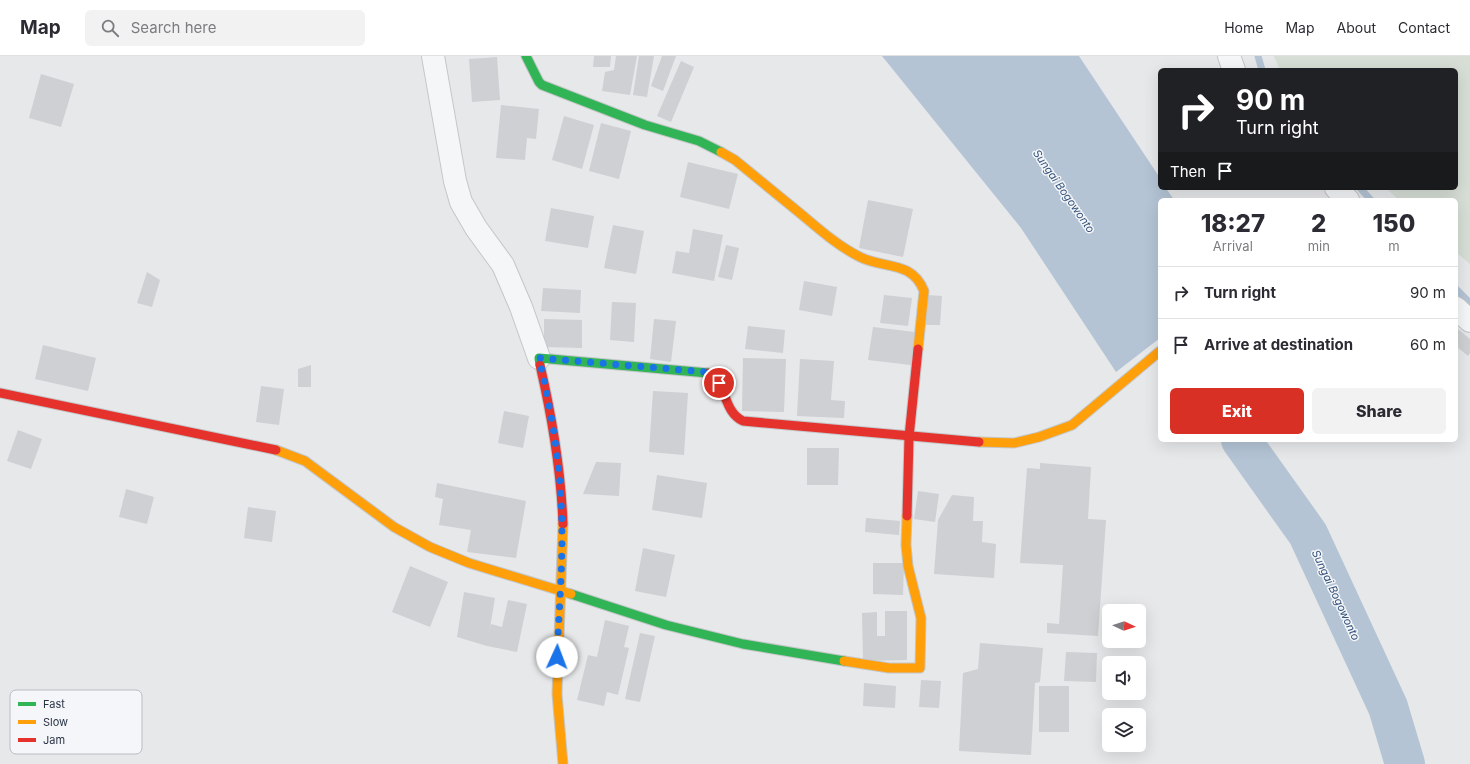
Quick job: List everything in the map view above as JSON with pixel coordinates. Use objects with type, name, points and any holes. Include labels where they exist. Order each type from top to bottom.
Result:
[{"type":"street","points":[[433,56],[455,181],[461,202],[476,228],[503,265],[521,307],[539,358],[550,407],[558,457],[562,504],[561,591],[557,696],[562,764]]},
{"type":"street","points":[[0,393],[278,450],[305,461],[394,527],[430,547],[468,563],[561,591],[666,626],[743,644],[889,668],[920,668],[921,618],[908,566],[906,545],[909,437],[924,291],[922,283],[914,275],[899,268],[862,258],[837,244],[735,160],[712,147],[699,141],[645,125],[542,85],[526,56]]},
{"type":"street","points":[[1228,56],[1233,68]]},
{"type":"street","points":[[1458,310],[1470,321]]},
{"type":"street","points":[[539,358],[707,372],[714,376],[717,380],[737,420],[909,437],[987,443],[1014,443],[1039,437],[1072,425],[1158,353]]},
{"type":"shaded area","points":[[1274,56],[1470,56],[1470,264],[1458,254],[1458,198],[1397,198],[1388,190],[1458,190],[1458,68],[1279,68]]},
{"type":"water","points":[[882,56],[1079,56],[1158,175],[1158,190],[1167,190],[1173,198],[1158,198],[1158,340],[1116,372],[1021,228]]},
{"type":"building","points":[[594,56],[611,56],[610,67],[593,67]]},
{"type":"building","points":[[616,56],[637,56],[630,95],[602,91],[605,72],[614,70]]},
{"type":"building","points":[[639,56],[654,56],[647,97],[633,95]]},
{"type":"building","points":[[662,56],[676,56],[663,91],[651,86]]},
{"type":"building","points":[[497,57],[500,100],[472,102],[469,59]]},
{"type":"building","points":[[681,61],[694,67],[671,122],[657,116]]},
{"type":"building","points":[[41,74],[74,84],[61,127],[29,118]]},
{"type":"building","points":[[501,105],[539,109],[536,139],[527,138],[525,160],[496,158]]},
{"type":"building","points":[[564,116],[594,125],[582,169],[552,160]]},
{"type":"building","points":[[601,123],[631,131],[619,179],[589,171]]},
{"type":"building","points":[[688,162],[738,174],[729,209],[680,197]]},
{"type":"building","points":[[868,200],[913,209],[903,257],[859,248]]},
{"type":"building","points":[[551,208],[594,216],[588,248],[545,241]]},
{"type":"building","points":[[613,225],[644,231],[636,274],[604,268]]},
{"type":"building","points":[[693,229],[723,235],[714,281],[672,273],[676,251],[689,253]]},
{"type":"building","points":[[726,245],[739,248],[732,280],[718,277]]},
{"type":"building","points":[[147,272],[160,280],[152,307],[137,303]]},
{"type":"building","points":[[804,281],[837,287],[832,316],[799,310]]},
{"type":"building","points":[[543,288],[581,290],[580,313],[541,311]]},
{"type":"building","points":[[884,295],[912,298],[908,326],[880,323]]},
{"type":"building","points":[[927,295],[942,296],[940,325],[926,325]]},
{"type":"building","points":[[612,302],[636,303],[634,342],[610,340]]},
{"type":"building","points":[[544,319],[582,320],[582,348],[544,347]]},
{"type":"building","points":[[654,319],[676,321],[671,362],[650,359]]},
{"type":"building","points":[[748,326],[785,330],[783,353],[745,349]]},
{"type":"building","points":[[873,327],[915,332],[911,365],[868,360]]},
{"type":"building","points":[[1458,329],[1470,339],[1470,353],[1468,356],[1458,348]]},
{"type":"building","points":[[43,345],[96,358],[88,391],[35,379]]},
{"type":"building","points":[[743,358],[786,359],[784,412],[742,411]]},
{"type":"building","points":[[800,359],[834,361],[831,400],[845,401],[844,418],[797,416]]},
{"type":"building","points":[[311,365],[311,387],[298,387],[298,369]]},
{"type":"building","points":[[261,386],[284,389],[279,425],[256,422]]},
{"type":"building","points":[[653,391],[688,393],[684,455],[649,452]]},
{"type":"building","points":[[504,411],[529,416],[523,448],[498,443]]},
{"type":"building","points":[[18,430],[42,439],[31,469],[7,461]]},
{"type":"building","points":[[807,448],[839,448],[838,485],[807,485]]},
{"type":"building","points":[[596,462],[621,463],[619,496],[583,494]]},
{"type":"building","points":[[1040,463],[1091,467],[1088,519],[1106,520],[1098,636],[1047,633],[1047,623],[1059,624],[1063,565],[1020,563],[1027,468],[1040,469]]},
{"type":"building","points":[[657,475],[707,483],[702,518],[652,510]]},
{"type":"building","points":[[437,483],[526,501],[516,558],[467,552],[471,530],[439,525],[443,499],[435,497]]},
{"type":"building","points":[[126,489],[154,497],[147,524],[119,517]]},
{"type":"building","points":[[918,491],[939,494],[935,522],[914,519]]},
{"type":"building","points":[[952,495],[974,497],[973,521],[983,521],[982,542],[996,544],[994,578],[934,574],[938,520]]},
{"type":"building","points":[[248,507],[276,511],[272,542],[244,538]]},
{"type":"building","points":[[866,518],[900,521],[899,535],[865,532]]},
{"type":"building","points":[[643,548],[675,555],[666,597],[635,591]]},
{"type":"building","points":[[873,563],[904,563],[903,595],[873,594]]},
{"type":"building","points":[[410,566],[448,582],[430,627],[392,612]]},
{"type":"building","points":[[464,592],[495,598],[489,634],[491,624],[502,627],[508,600],[527,604],[517,652],[487,646],[457,637]]},
{"type":"building","points":[[885,611],[907,611],[907,660],[863,661],[862,613],[877,612],[877,636],[885,636]]},
{"type":"building","points":[[605,620],[629,626],[624,647],[629,648],[618,695],[607,692],[604,706],[577,700],[588,655],[597,657]]},
{"type":"building","points":[[640,633],[655,636],[640,702],[625,699]]},
{"type":"building","points":[[980,643],[1043,648],[1040,682],[1035,683],[1031,755],[959,751],[963,673],[978,669]]},
{"type":"building","points":[[1066,652],[1097,653],[1096,682],[1064,681]]},
{"type":"building","points":[[921,680],[941,681],[939,708],[919,707]]},
{"type":"building","points":[[864,683],[896,686],[895,708],[863,706]]},
{"type":"building","points":[[1039,686],[1069,686],[1069,732],[1039,732]]},
{"type":"waterway","points":[[1258,56],[1261,68]]},
{"type":"waterway","points":[[1362,190],[1369,198]]},
{"type":"waterway","points":[[1458,291],[1470,303]]},
{"type":"waterway","name":"Sungai Bogowonto","points":[[1242,442],[1308,534],[1388,707],[1405,764]]},
{"type":"traffic: fast","points":[[526,56],[542,85],[645,125],[699,141],[721,152]]},
{"type":"traffic: fast","points":[[540,365],[539,358],[708,373]]},
{"type":"traffic: fast","points":[[571,594],[666,625],[743,644],[844,661]]},
{"type":"traffic: slow","points":[[721,152],[735,160],[822,232],[844,248],[869,261],[896,267],[912,274],[919,281],[924,291],[918,349]]},
{"type":"traffic: slow","points":[[979,442],[1014,443],[1039,437],[1072,425],[1158,353]]},
{"type":"traffic: slow","points":[[276,450],[305,461],[394,527],[430,547],[469,563],[571,594]]},
{"type":"traffic: slow","points":[[844,661],[889,668],[920,668],[921,618],[908,566],[906,545],[907,516]]},
{"type":"traffic: slow","points":[[563,524],[557,694],[563,764]]},
{"type":"traffic: jam","points":[[907,516],[909,437],[918,349]]},
{"type":"traffic: jam","points":[[540,365],[555,444],[563,524]]},
{"type":"traffic: jam","points":[[708,373],[719,383],[731,411],[743,421],[979,442]]},
{"type":"traffic: jam","points":[[0,393],[276,450]]},
{"type":"route","points":[[557,657],[561,591],[562,504],[558,457],[550,407],[539,358],[707,372],[714,376],[719,383]]}]
